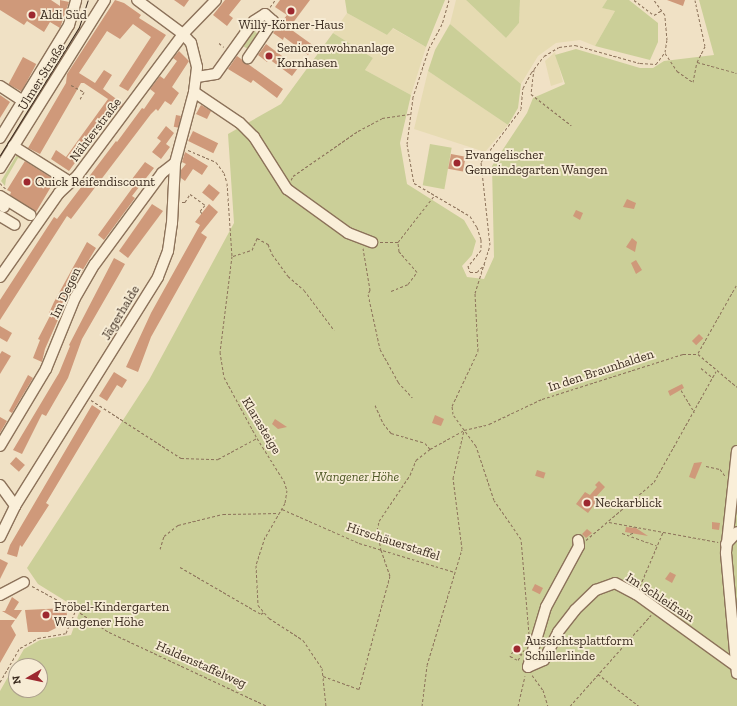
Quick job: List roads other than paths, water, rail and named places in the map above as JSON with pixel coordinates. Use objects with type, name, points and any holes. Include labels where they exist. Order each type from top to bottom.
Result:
[{"type":"street","name":"Ulmer Straße","points":[[0,138],[23,101],[50,50],[72,18],[76,0]]},
{"type":"street","points":[[137,0],[183,34]]},
{"type":"street","name":"Nähterstraße","points":[[0,277],[43,215],[70,182],[78,176],[183,34],[216,0]]},
{"type":"street","name":"Ulmer Straße","points":[[0,168],[104,1]]},
{"type":"street","points":[[197,77],[216,74],[254,21],[265,14],[273,21],[248,58]]},
{"type":"street","name":"Jägerhalde","points":[[0,537],[15,506],[86,396],[158,277],[168,251],[172,223],[175,163],[197,77],[196,54],[183,34]]},
{"type":"street","points":[[0,86],[23,101]]},
{"type":"street","points":[[194,92],[240,123],[254,137],[287,190],[348,234],[368,241]]},
{"type":"street","points":[[13,146],[70,182]]},
{"type":"street","name":"Im Degen","points":[[0,446],[46,369],[75,298],[95,264],[162,173],[175,163]]},
{"type":"street","points":[[3,193],[30,215]]},
{"type":"street","points":[[1,209],[15,225]]},
{"type":"street","points":[[736,670],[726,544],[737,451]]},
{"type":"street","points":[[0,485],[15,506]]},
{"type":"street","points":[[726,544],[737,532]]},
{"type":"street","name":"Im Schleifrain","points":[[578,543],[552,592],[528,667],[544,660],[562,625],[596,590],[615,583],[636,594],[656,608],[736,670]]},
{"type":"street","points":[[0,595],[24,582]]},
{"type":"tram line","points":[[0,155],[79,27],[88,0]]},
{"type":"place","name":"Willy-Körner-Haus","points":[[291,11]]},
{"type":"place","name":"Aldi Süd","points":[[32,15]]},
{"type":"place","name":"Seniorenwohnanlage Kornhasen","points":[[269,56]]},
{"type":"place","name":"Evangelischer Gemeindegarten Wangen","points":[[457,163]]},
{"type":"place","name":"Quick Reifendiscount","points":[[27,182]]},
{"type":"place","name":"Neckarblick","points":[[587,503]]},
{"type":"place","name":"Fröbel-Kindergarten Wangener Höhe","points":[[46,615]]},
{"type":"place","name":"Aussichtsplattform Schillerlinde","points":[[517,649]]},
{"type":"park label","name":"Wangener Höhe","points":[[357,477]]}]
